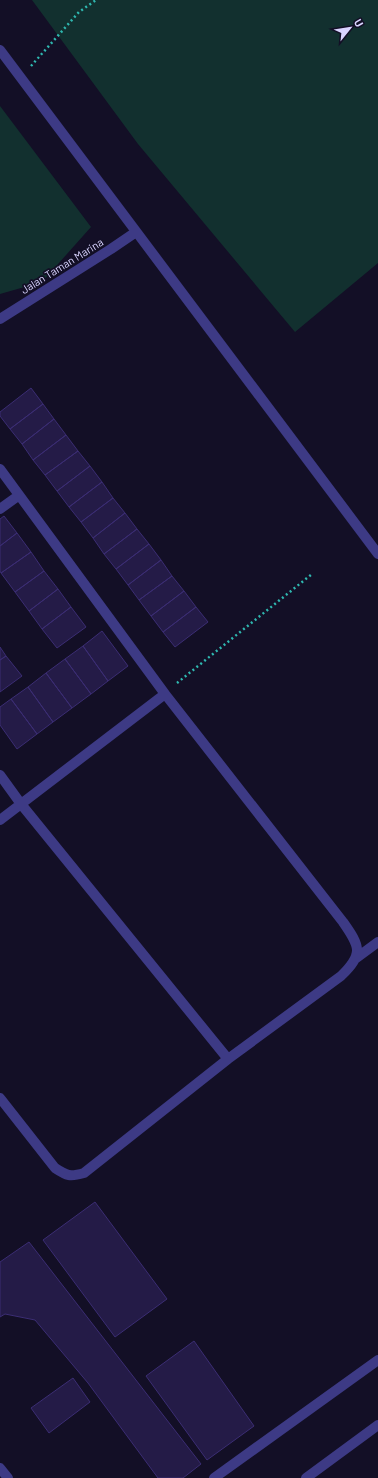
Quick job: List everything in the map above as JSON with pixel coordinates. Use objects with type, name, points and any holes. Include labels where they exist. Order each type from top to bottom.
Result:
[{"type":"street","points":[[0,50],[378,554]]},
{"type":"street","name":"Jalan Taman Marina","points":[[0,319],[136,232]]},
{"type":"street","points":[[0,469],[18,496],[165,694],[346,927],[356,942],[358,950],[350,968],[341,976],[228,1059],[84,1173],[72,1176],[64,1174],[55,1168],[0,1098]]},
{"type":"street","points":[[0,510],[18,496]]},
{"type":"street","points":[[0,820],[165,694]]},
{"type":"street","points":[[0,775],[21,804],[228,1059]]},
{"type":"street","points":[[355,959],[378,942]]},
{"type":"street","points":[[214,1478],[378,1360]]},
{"type":"street","points":[[306,1478],[378,1425]]},
{"type":"street","points":[[0,1468],[8,1478]]},
{"type":"path","points":[[21,78],[79,12],[96,0]]},
{"type":"path","points":[[165,694],[312,574]]},
{"type":"green space","points":[[32,0],[378,0],[378,263],[295,332],[138,144]]},
{"type":"green space","points":[[0,106],[91,227],[42,282],[0,294]]},
{"type":"building","points":[[31,388],[43,404],[10,429],[0,416],[0,412]]},
{"type":"building","points":[[43,404],[54,419],[22,444],[10,429]]},
{"type":"building","points":[[54,419],[66,435],[33,460],[22,444]]},
{"type":"building","points":[[66,435],[78,451],[45,475],[33,460]]},
{"type":"building","points":[[78,451],[90,466],[57,491],[45,475]]},
{"type":"building","points":[[90,466],[102,482],[69,507],[57,491]]},
{"type":"building","points":[[102,482],[113,498],[81,522],[69,507]]},
{"type":"building","points":[[113,498],[125,513],[93,538],[81,522]]},
{"type":"building","points":[[125,513],[137,529],[104,554],[93,538]]},
{"type":"building","points":[[4,516],[17,533],[0,546],[0,519]]},
{"type":"building","points":[[137,529],[149,544],[116,569],[104,554]]},
{"type":"building","points":[[17,533],[31,552],[1,573],[0,546]]},
{"type":"building","points":[[149,544],[161,560],[128,585],[116,569]]},
{"type":"building","points":[[31,552],[44,571],[15,592],[1,573]]},
{"type":"building","points":[[161,560],[172,576],[139,600],[128,585]]},
{"type":"building","points":[[44,571],[58,589],[29,611],[15,592]]},
{"type":"building","points":[[172,576],[184,591],[151,616],[139,600]]},
{"type":"building","points":[[58,589],[71,607],[42,629],[29,611]]},
{"type":"building","points":[[184,591],[196,607],[163,632],[151,616]]},
{"type":"building","points":[[71,607],[86,627],[57,648],[42,629]]},
{"type":"building","points":[[196,607],[208,622],[175,647],[163,632]]},
{"type":"building","points":[[102,631],[128,666],[108,681],[83,646]]},
{"type":"building","points":[[83,646],[108,681],[91,694],[65,659]]},
{"type":"building","points":[[0,647],[6,656],[0,660]]},
{"type":"building","points":[[6,656],[22,676],[0,692],[0,660]]},
{"type":"building","points":[[65,659],[91,694],[72,708],[46,673]]},
{"type":"building","points":[[46,673],[72,708],[53,722],[28,687]]},
{"type":"building","points":[[28,687],[53,722],[37,734],[11,699]]},
{"type":"building","points":[[11,699],[37,734],[17,749],[0,725],[0,707]]},
{"type":"building","points":[[95,1202],[167,1299],[115,1337],[43,1240]]},
{"type":"building","points":[[29,1242],[201,1464],[183,1478],[158,1478],[88,1383],[35,1320],[5,1314],[0,1317],[0,1262]]},
{"type":"building","points":[[194,1341],[254,1426],[207,1460],[146,1376]]},
{"type":"building","points":[[73,1378],[90,1402],[49,1433],[31,1408]]}]
